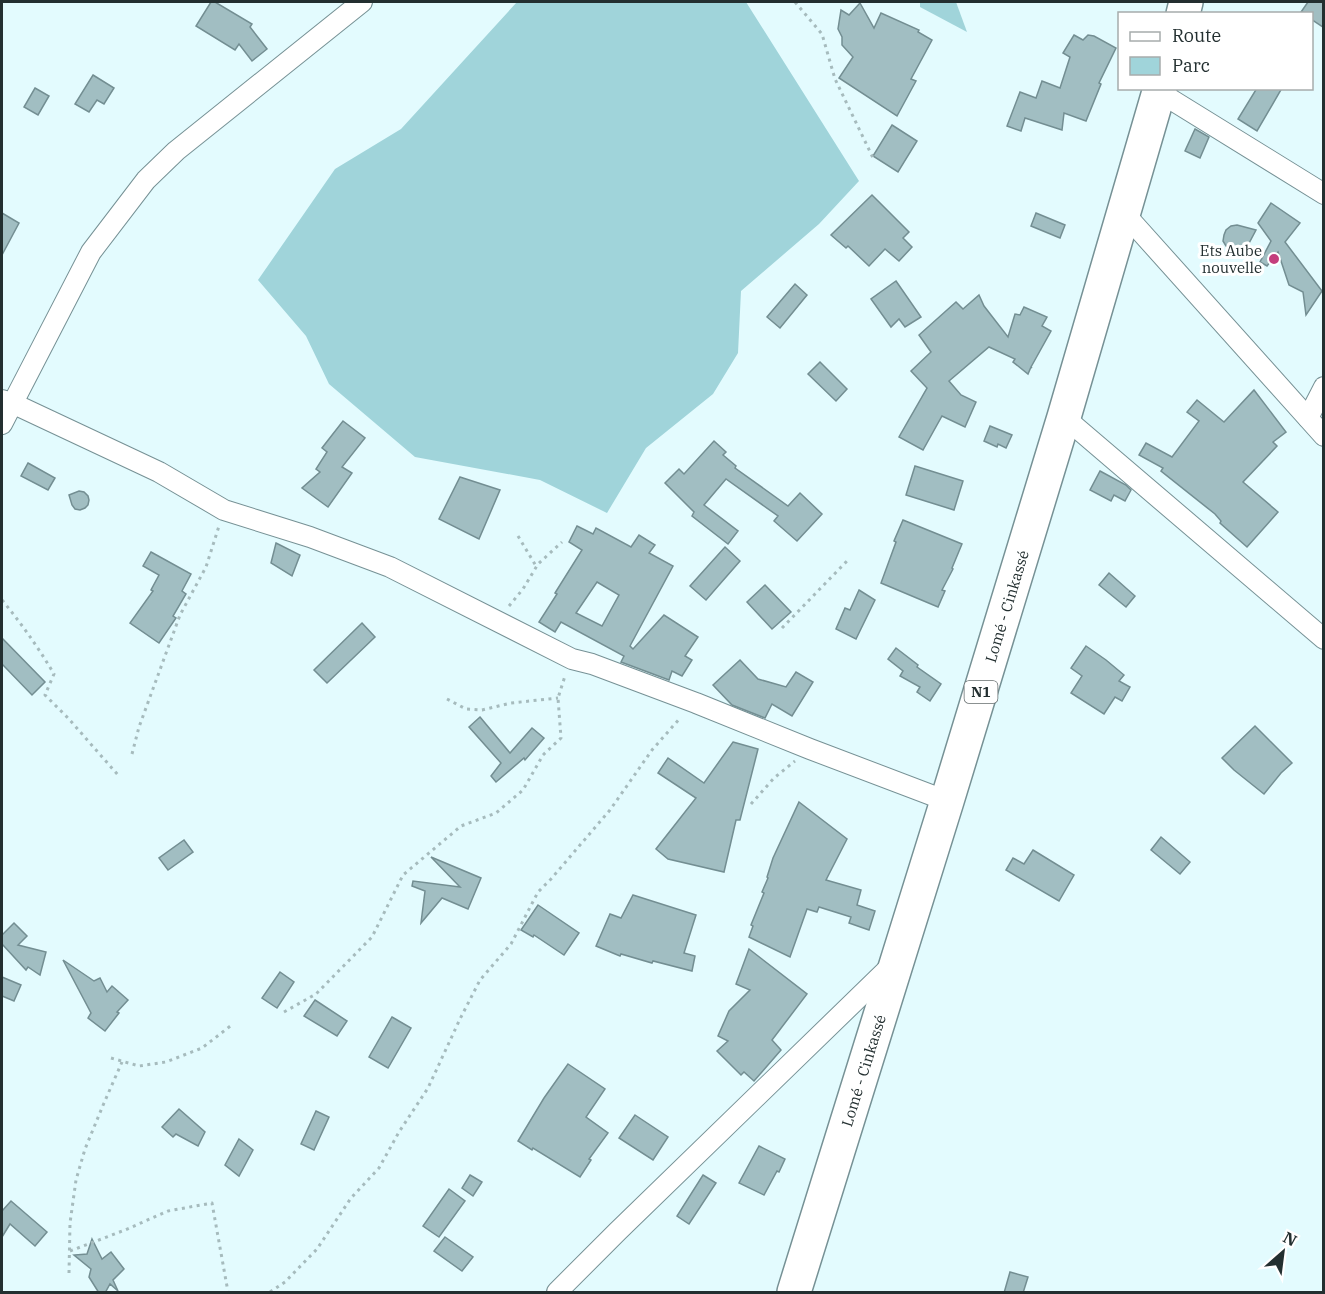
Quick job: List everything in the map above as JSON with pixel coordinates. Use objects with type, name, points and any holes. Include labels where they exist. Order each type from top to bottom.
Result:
[{"type":"highway","name":"Lomé - Cinkassé","points":[[794,1293],[1064,417],[1160,90]]},
{"type":"street","points":[[2,424],[7,401],[91,252],[146,180],[176,151],[362,2]]},
{"type":"street","points":[[1160,90],[1323,194]]},
{"type":"street","points":[[1124,213],[1323,436]]},
{"type":"street","points":[[1308,418],[1323,387]]},
{"type":"street","points":[[7,401],[159,471],[224,510],[310,537],[390,567],[573,659],[696,703],[947,801]]},
{"type":"street","points":[[1064,417],[1323,639]]},
{"type":"street","points":[[557,1293],[897,960]]},
{"type":"path","points":[[795,2],[822,34],[835,79],[874,160]]},
{"type":"path","points":[[132,754],[180,615],[206,567],[224,510]]},
{"type":"path","points":[[518,536],[536,566]]},
{"type":"path","points":[[497,622],[523,589],[536,566],[562,542]]},
{"type":"path","points":[[782,628],[847,561]]},
{"type":"path","points":[[2,600],[39,648],[54,674],[45,695],[118,775]]},
{"type":"path","points":[[284,1012],[316,994],[372,937],[403,875],[460,826],[496,813],[523,790],[543,755],[561,738],[558,698],[573,659]]},
{"type":"path","points":[[447,699],[465,709],[482,710],[511,703],[558,698]]},
{"type":"path","points":[[270,1293],[285,1282],[316,1249],[351,1198],[379,1168],[428,1088],[480,980],[511,944],[538,892],[610,810],[652,750],[696,703]]},
{"type":"path","points":[[751,804],[774,778],[810,749]]},
{"type":"path","points":[[111,1058],[139,1066],[166,1062],[202,1048],[233,1024]]},
{"type":"path","points":[[69,1273],[70,1223],[76,1180],[85,1149],[122,1062]]},
{"type":"path","points":[[70,1251],[168,1211],[212,1203],[228,1293]]},
{"type":"green space","points":[[517,2],[746,2],[859,181],[819,224],[741,291],[738,353],[713,394],[646,448],[607,513],[540,480],[415,457],[329,384],[306,336],[258,280],[335,169],[401,129]]},
{"type":"green space","points":[[920,2],[956,2],[967,32],[920,7]]},
{"type":"building","points":[[211,2],[215,2],[252,24],[250,27],[267,49],[252,61],[239,44],[235,50],[196,26]]},
{"type":"building","points":[[1308,2],[1323,2],[1323,27],[1313,20],[1313,12],[1301,12]]},
{"type":"building","points":[[860,3],[874,28],[881,13],[919,30],[918,32],[932,40],[911,79],[916,81],[897,116],[839,78],[853,57],[842,45],[842,37],[838,29],[841,10],[849,15]]},
{"type":"building","points":[[1074,35],[1083,40],[1088,35],[1094,36],[1116,48],[1099,83],[1101,84],[1086,121],[1064,113],[1062,130],[1025,118],[1021,131],[1007,126],[1020,92],[1036,98],[1042,81],[1060,88],[1070,57],[1063,53]]},
{"type":"building","points":[[93,75],[114,88],[104,104],[97,100],[89,112],[75,104]]},
{"type":"building","points":[[35,88],[49,96],[38,115],[24,107]]},
{"type":"building","points":[[1256,90],[1281,90],[1257,131],[1238,119]]},
{"type":"building","points":[[892,125],[917,141],[898,172],[873,156]]},
{"type":"building","points":[[1195,129],[1209,137],[1200,158],[1185,151]]},
{"type":"building","points":[[872,195],[909,232],[903,238],[912,247],[899,261],[885,249],[869,266],[848,246],[846,248],[831,235]]},
{"type":"building","points":[[1271,203],[1300,223],[1285,242],[1322,291],[1306,315],[1303,292],[1289,285],[1278,252],[1267,266],[1260,262],[1271,241],[1258,223]]},
{"type":"building","points":[[2,213],[19,223],[2,255]]},
{"type":"building","points":[[1036,213],[1065,225],[1060,238],[1031,226]]},
{"type":"building","points":[[1237,225],[1256,230],[1247,247],[1236,252],[1226,246],[1223,241],[1226,230]]},
{"type":"building","points":[[896,281],[921,317],[905,327],[899,319],[891,327],[871,299]]},
{"type":"building","points":[[795,284],[807,295],[780,328],[767,317]]},
{"type":"building","points":[[979,295],[984,306],[1008,337],[1015,314],[1020,315],[1024,307],[1047,317],[1042,326],[1051,331],[1028,374],[1013,362],[1015,359],[989,347],[949,381],[961,395],[976,402],[965,427],[942,416],[923,450],[899,437],[927,388],[911,371],[931,352],[919,335],[956,302],[963,309]]},
{"type":"building","points":[[820,362],[847,389],[836,401],[808,374]]},
{"type":"building","points":[[1254,390],[1286,432],[1273,442],[1277,446],[1243,482],[1278,512],[1247,547],[1220,523],[1221,521],[1215,514],[1161,471],[1163,468],[1139,455],[1146,443],[1172,457],[1199,421],[1187,412],[1197,400],[1224,422]]},
{"type":"building","points":[[343,421],[365,438],[342,467],[352,473],[328,507],[302,488],[320,472],[316,469],[327,452],[322,448]]},
{"type":"building","points":[[990,426],[1012,435],[1006,448],[984,441]]},
{"type":"building","points":[[714,441],[726,452],[723,455],[736,466],[735,468],[788,506],[800,493],[822,514],[797,541],[774,521],[778,516],[726,479],[704,505],[738,531],[728,544],[692,516],[694,512],[665,483],[679,469],[684,474]]},
{"type":"building","points":[[28,463],[55,478],[48,490],[21,476]]},
{"type":"building","points":[[915,466],[963,481],[954,510],[906,495]]},
{"type":"building","points":[[1100,471],[1131,490],[1125,501],[1114,495],[1111,501],[1090,490]]},
{"type":"building","points":[[460,477],[500,490],[479,539],[439,519]]},
{"type":"building","points":[[79,491],[84,492],[89,500],[88,505],[80,510],[75,509],[72,505],[69,495]]},
{"type":"building","points":[[903,520],[962,544],[942,590],[945,591],[938,607],[881,583]]},
{"type":"building","points":[[577,526],[593,534],[596,528],[631,547],[639,535],[655,545],[649,553],[673,566],[630,646],[633,649],[664,615],[698,637],[685,656],[692,660],[682,676],[672,671],[669,680],[621,662],[624,656],[561,622],[555,632],[539,622],[582,550],[569,542]],"holes":[[[597,582],[619,595],[602,626],[576,613]]]},
{"type":"building","points":[[276,543],[300,555],[292,576],[271,563]]},
{"type":"building","points":[[725,547],[740,561],[706,600],[690,586]]},
{"type":"building","points":[[151,552],[191,574],[182,591],[186,594],[173,616],[176,618],[159,643],[130,623],[153,591],[151,590],[159,575],[143,566]]},
{"type":"building","points":[[1109,573],[1135,596],[1126,607],[1099,585]]},
{"type":"building","points":[[765,585],[791,612],[772,629],[747,602]]},
{"type":"building","points":[[859,590],[875,600],[856,639],[836,629],[845,608],[850,610]]},
{"type":"building","points":[[362,623],[375,637],[327,683],[314,670]]},
{"type":"building","points":[[2,638],[45,682],[32,695],[2,664]]},
{"type":"building","points":[[1086,646],[1124,675],[1119,681],[1130,687],[1122,701],[1115,697],[1104,714],[1071,693],[1082,676],[1071,668]]},
{"type":"building","points":[[896,648],[941,684],[930,701],[917,692],[920,687],[900,676],[903,671],[888,659]]},
{"type":"building","points":[[740,660],[758,679],[786,687],[796,672],[813,682],[792,716],[772,704],[765,718],[732,705],[713,685]]},
{"type":"building","points":[[480,717],[510,753],[532,728],[544,738],[525,760],[524,758],[496,782],[491,776],[501,763],[469,727]]},
{"type":"building","points":[[1255,726],[1292,763],[1264,794],[1222,758]]},
{"type":"building","points":[[733,742],[758,749],[740,820],[736,820],[724,872],[668,859],[656,849],[696,798],[658,773],[668,758],[704,783]]},
{"type":"building","points":[[799,802],[847,839],[826,880],[861,890],[857,905],[875,911],[869,930],[849,923],[851,917],[819,907],[817,912],[807,909],[790,957],[749,937],[773,858]]},
{"type":"building","points":[[1161,837],[1190,862],[1180,874],[1151,850]]},
{"type":"building","points":[[184,840],[193,852],[168,870],[159,858]]},
{"type":"building","points":[[1033,850],[1074,875],[1059,901],[1006,870],[1013,858],[1024,864]]},
{"type":"building","points":[[431,857],[481,878],[468,909],[442,898],[421,923],[425,891],[412,886],[413,881],[460,887]]},
{"type":"building","points":[[633,895],[696,915],[684,953],[695,956],[692,971],[621,954],[620,956],[596,946],[610,914],[621,918]]},
{"type":"building","points":[[538,905],[579,933],[564,955],[534,935],[533,937],[521,930]]},
{"type":"building","points":[[14,923],[27,936],[18,945],[46,952],[40,975],[28,967],[26,970],[2,944],[2,935]]},
{"type":"building","points":[[749,949],[807,994],[772,1040],[781,1050],[754,1081],[744,1072],[741,1075],[717,1051],[728,1041],[718,1036],[729,1011],[750,990],[736,984]]},
{"type":"building","points":[[63,960],[94,981],[100,978],[107,992],[112,986],[128,1000],[105,1031],[88,1018],[91,1013]]},
{"type":"building","points":[[280,972],[294,982],[277,1008],[262,998]]},
{"type":"building","points":[[2,977],[21,985],[14,1001],[2,996]]},
{"type":"building","points":[[315,1000],[347,1021],[337,1036],[304,1016]]},
{"type":"building","points":[[392,1017],[411,1028],[388,1068],[369,1057]]},
{"type":"building","points":[[568,1064],[605,1089],[586,1117],[608,1133],[589,1159],[591,1160],[580,1177],[518,1141]]},
{"type":"building","points":[[179,1109],[205,1132],[198,1146],[176,1134],[173,1137],[162,1127]]},
{"type":"building","points":[[316,1111],[329,1117],[314,1150],[301,1144]]},
{"type":"building","points":[[635,1115],[668,1137],[653,1160],[619,1138]]},
{"type":"building","points":[[239,1139],[253,1150],[239,1176],[225,1165]]},
{"type":"building","points":[[759,1146],[785,1159],[764,1195],[739,1183]]},
{"type":"building","points":[[470,1175],[482,1182],[473,1196],[462,1188]]},
{"type":"building","points":[[703,1175],[716,1183],[689,1224],[677,1216]]},
{"type":"building","points":[[449,1189],[465,1201],[439,1237],[423,1226]]},
{"type":"building","points":[[11,1201],[47,1232],[35,1246],[10,1224],[2,1237],[2,1211]]},
{"type":"building","points":[[445,1237],[473,1257],[462,1271],[434,1251]]},
{"type":"building","points":[[92,1239],[102,1259],[111,1252],[124,1269],[113,1280],[118,1291],[110,1284],[105,1293],[99,1293],[89,1277],[91,1269],[74,1255],[87,1254]]},
{"type":"building","points":[[1010,1272],[1028,1277],[1023,1293],[1004,1293]]},
{"type":"place","name":"Ets Aube nouvelle","points":[[1274,259]]}]
